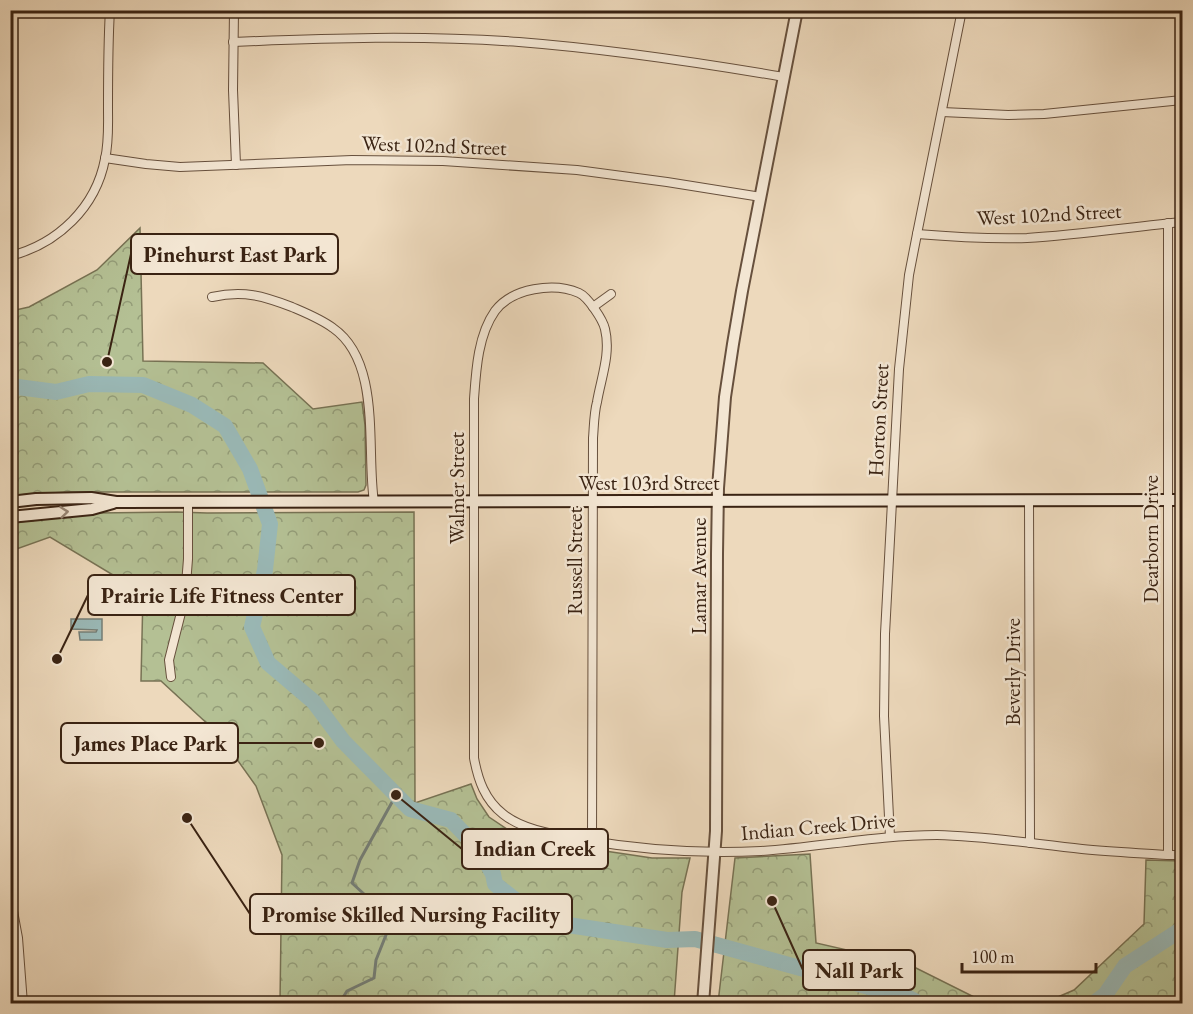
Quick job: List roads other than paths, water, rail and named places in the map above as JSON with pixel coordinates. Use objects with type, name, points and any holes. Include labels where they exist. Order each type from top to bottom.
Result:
[{"type":"main road","name":"Lamar Avenue","points":[[703,1001],[717,810],[718,501],[725,398],[732,344],[797,10]]},
{"type":"main road","name":"West 103rd Street","points":[[10,502],[91,498],[116,502],[1182,500]]},
{"type":"main road","name":"West 103rd Street","points":[[10,517],[92,509],[116,502]]},
{"type":"street","points":[[10,256],[30,250],[67,227],[88,203],[102,173],[107,146],[110,10]]},
{"type":"street","points":[[234,10],[233,112],[236,165]]},
{"type":"street","name":"Horton Street","points":[[890,837],[884,716],[885,634],[899,369],[909,275],[962,10]]},
{"type":"street","points":[[233,42],[335,38],[517,42],[629,52],[784,77]]},
{"type":"street","points":[[942,112],[996,115],[1044,114],[1182,100]]},
{"type":"street","name":"West 102nd Street","points":[[105,158],[180,167],[375,160],[443,161],[526,166],[638,178],[761,197]]},
{"type":"street","name":"West 102nd Street","points":[[917,234],[1027,238],[1182,222]]},
{"type":"street","name":"Dearborn Drive","points":[[1168,223],[1168,855]]},
{"type":"street","name":"Walmer Street","points":[[479,781],[474,759],[474,399],[479,350],[486,327],[496,310],[512,296],[526,290],[540,288],[581,293],[594,307]]},
{"type":"street","points":[[212,297],[246,293],[283,303],[306,312],[333,328],[350,346],[358,358],[364,380],[370,430],[371,482],[374,502]]},
{"type":"street","points":[[594,307],[611,294]]},
{"type":"street","name":"Russell Street","points":[[592,841],[592,438],[607,350],[605,327],[594,307]]},
{"type":"street","name":"Beverly Drive","points":[[1029,501],[1030,843]]},
{"type":"street","points":[[171,677],[169,660],[185,597],[188,502]]},
{"type":"street","name":"Indian Creek Drive","points":[[479,781],[495,806],[509,818],[531,828],[592,841],[650,849],[715,852],[761,851],[890,837],[938,836],[988,838],[1083,849],[1182,855]]},
{"type":"street","points":[[10,895],[18,938],[22,1004]]},
{"type":"water","points":[[71,619],[102,619],[102,640],[80,640],[79,632],[96,632],[97,630],[71,629]]},
{"type":"waterway","points":[[10,386],[56,392],[89,384],[143,385],[192,405],[225,426],[250,469],[270,524],[265,570],[252,627],[268,663],[314,702],[343,741],[410,809],[451,820],[479,849],[493,874],[495,884],[514,899],[555,923],[667,940],[695,939],[909,998],[920,1004]]},
{"type":"waterway","points":[[339,1004],[347,991],[374,978],[376,960],[386,935],[376,905],[352,883],[360,860],[396,795]]},
{"type":"waterway","points":[[1093,1004],[1105,995],[1125,966],[1182,929]]},
{"type":"place","name":"Pinehurst East Park","points":[[107,362]]},
{"type":"place","name":"Prairie Life Fitness Center","points":[[57,659]]},
{"type":"place","name":"James Place Park","points":[[319,743]]},
{"type":"place","name":"Indian Creek","points":[[396,795]]},
{"type":"place","name":"Promise Skilled Nursing Facility","points":[[187,818]]},
{"type":"place","name":"Nall Park","points":[[772,901]]}]
